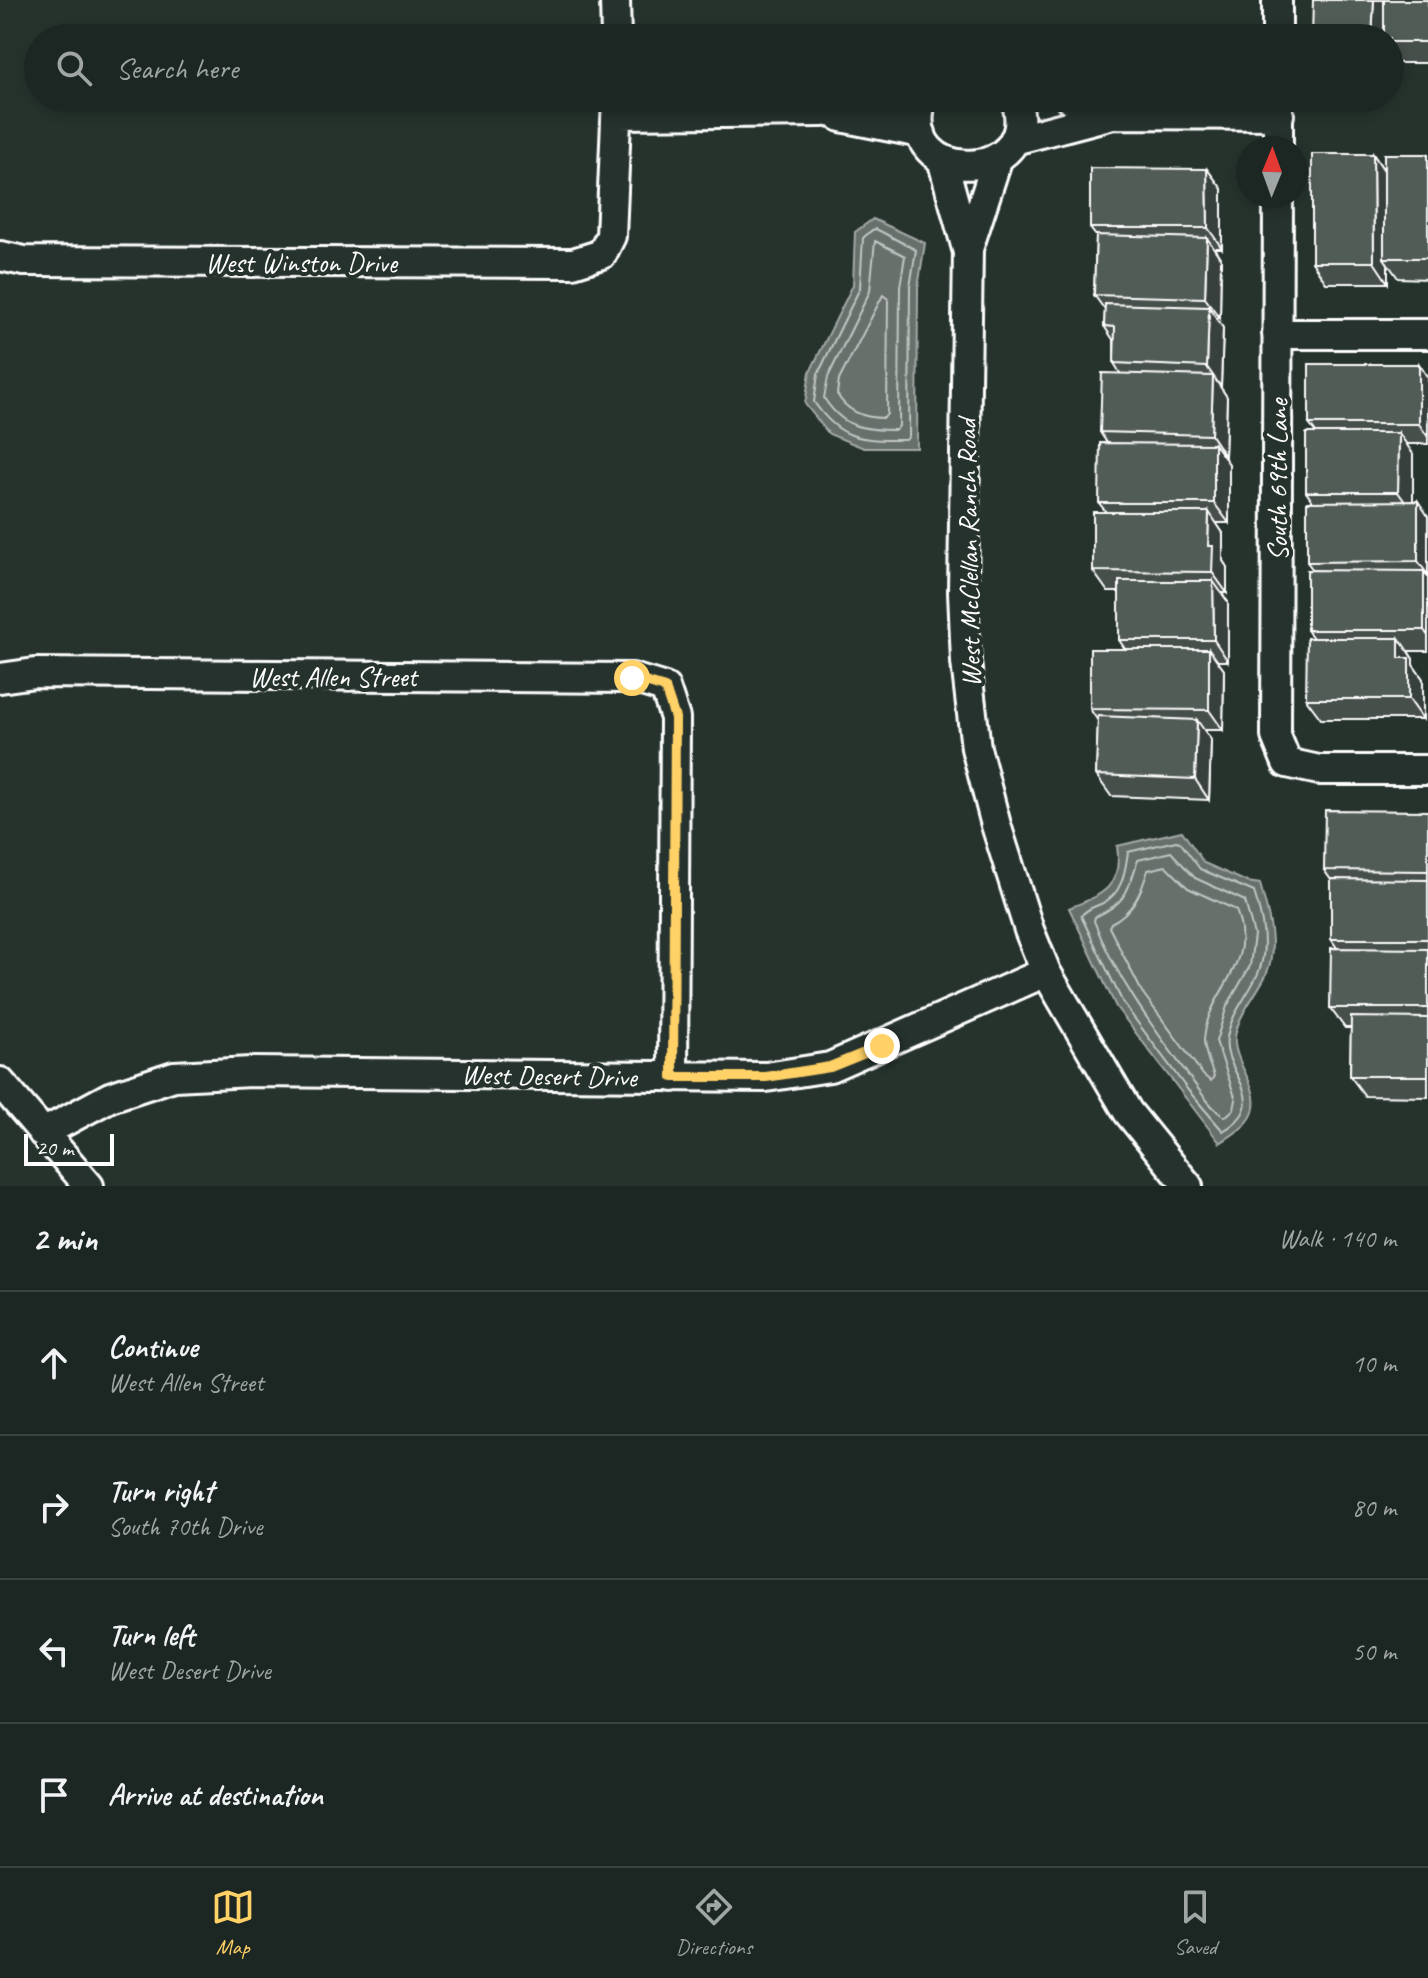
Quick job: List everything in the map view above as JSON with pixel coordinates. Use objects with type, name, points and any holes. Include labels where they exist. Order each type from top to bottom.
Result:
[{"type":"street","points":[[615,0],[616,24]]},
{"type":"street","points":[[1277,0],[1277,24]]},
{"type":"street","name":"West Winston Drive","points":[[0,256],[24,261],[573,263],[602,254],[611,236],[617,112]]},
{"type":"street","points":[[821,112],[921,133]]},
{"type":"street","points":[[919,112],[921,133],[929,148],[942,159],[974,167],[1006,149],[1113,114],[1160,112]]},
{"type":"street","points":[[968,249],[1006,149],[1019,124],[1019,112]]},
{"type":"street","points":[[1108,112],[1113,114]]},
{"type":"street","points":[[1278,112],[1278,136]]},
{"type":"street","points":[[942,159],[968,249]]},
{"type":"street","name":"South 69th Lane","points":[[1278,208],[1276,736],[1287,763],[1319,770],[1428,770]]},
{"type":"street","name":"West McClellan Ranch Road","points":[[968,249],[963,592],[966,662],[976,748],[1029,930],[1046,972],[1128,1112],[1188,1186]]},
{"type":"street","points":[[1277,334],[1428,334]]},
{"type":"street","name":"West Allen Street","points":[[0,678],[35,673],[632,678],[665,688],[675,718],[673,1077]]},
{"type":"street","name":"West Desert Drive","points":[[43,1133],[110,1097],[174,1076],[251,1072],[766,1077],[830,1067],[1046,972]]},
{"type":"street","points":[[0,1082],[89,1186]]},
{"type":"water","points":[[873,219],[925,243],[918,288],[917,448],[864,448],[829,434],[805,404],[810,372],[853,285],[855,232]]},
{"type":"water","points":[[1182,831],[1204,863],[1247,882],[1260,884],[1271,930],[1270,964],[1235,1035],[1236,1051],[1253,1091],[1254,1108],[1246,1124],[1220,1143],[1116,1007],[1069,908],[1108,887],[1117,871],[1117,846]]},
{"type":"building","points":[[1313,0],[1374,0],[1373,24],[1312,24]]},
{"type":"building","points":[[1384,0],[1428,0],[1428,42],[1404,42],[1404,24],[1384,24]]},
{"type":"building","points":[[1312,154],[1373,154],[1374,262],[1312,262]]},
{"type":"building","points":[[1384,154],[1428,154],[1428,258],[1384,258]]},
{"type":"building","points":[[1090,168],[1207,169],[1208,228],[1090,228]]},
{"type":"building","points":[[1096,235],[1207,238],[1205,298],[1094,295]]},
{"type":"building","points":[[1105,304],[1209,307],[1207,367],[1114,363],[1115,327],[1104,326]]},
{"type":"building","points":[[1309,364],[1419,364],[1419,424],[1309,424]]},
{"type":"building","points":[[1102,373],[1213,376],[1211,435],[1100,432]]},
{"type":"building","points":[[1306,433],[1399,433],[1398,492],[1306,492]]},
{"type":"building","points":[[1100,443],[1214,444],[1214,503],[1099,503]]},
{"type":"building","points":[[1418,501],[1418,561],[1307,562],[1307,502]]},
{"type":"building","points":[[1093,512],[1209,512],[1208,546],[1213,546],[1212,572],[1093,571]]},
{"type":"building","points":[[1307,570],[1424,571],[1424,630],[1307,630]]},
{"type":"building","points":[[1119,581],[1213,581],[1214,640],[1119,640]]},
{"type":"building","points":[[1307,638],[1399,638],[1399,658],[1409,658],[1409,699],[1306,699]]},
{"type":"building","points":[[1090,649],[1209,649],[1209,710],[1090,709]]},
{"type":"building","points":[[1098,716],[1197,720],[1195,779],[1096,775]]},
{"type":"building","points":[[1325,810],[1428,811],[1428,871],[1324,870]]},
{"type":"building","points":[[1331,879],[1428,880],[1428,939],[1331,939]]},
{"type":"building","points":[[1331,948],[1428,949],[1428,1008],[1330,1008]]},
{"type":"building","points":[[1351,1017],[1428,1018],[1428,1076],[1350,1076]]},
{"type":"route","points":[[632,678],[665,688],[675,718],[673,1077],[766,1077],[830,1067],[882,1046]]}]
